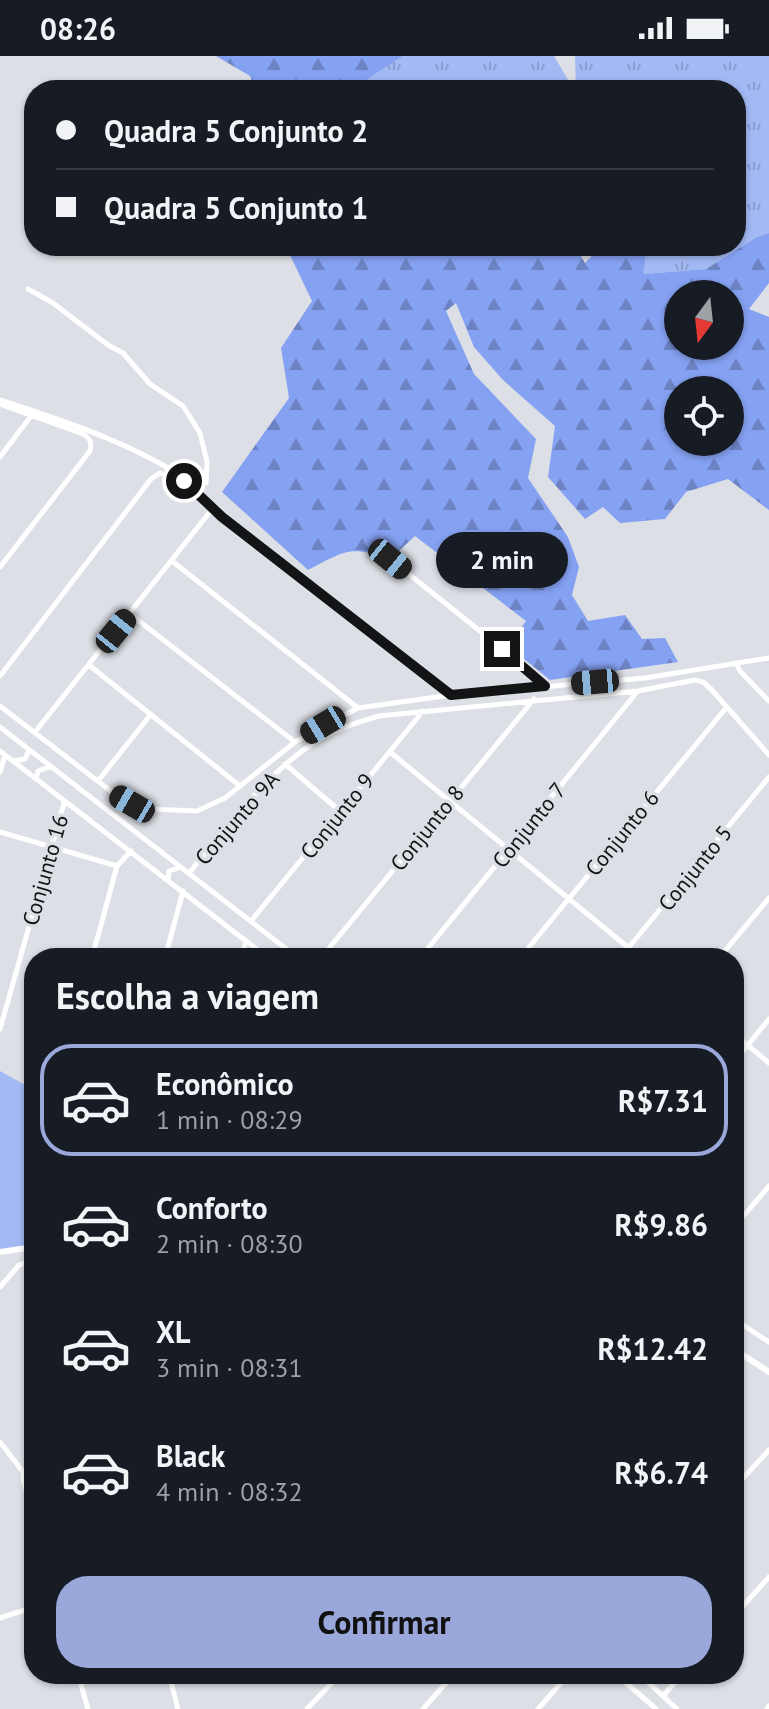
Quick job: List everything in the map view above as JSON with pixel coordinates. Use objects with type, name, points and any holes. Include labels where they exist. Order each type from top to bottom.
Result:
[{"type":"street","points":[[0,402],[117,443],[164,465],[198,487],[206,483],[207,462],[200,433],[183,406],[150,384],[123,353],[28,289]]},
{"type":"street","points":[[0,402],[87,437],[92,445],[0,567]]},
{"type":"street","points":[[0,457],[31,416]]},
{"type":"street","points":[[0,676],[151,479],[160,473],[184,481],[213,508],[451,695]]},
{"type":"street","points":[[35,732],[213,508]]},
{"type":"street","points":[[390,559],[545,686]]},
{"type":"street","points":[[172,561],[358,708]]},
{"type":"street","points":[[130,614],[295,742]]},
{"type":"street","points":[[0,706],[132,804],[148,809],[185,812],[208,807],[295,742],[358,708],[451,695],[645,678],[769,658]]},
{"type":"street","points":[[736,663],[769,701]]},
{"type":"street","points":[[89,665],[240,786]]},
{"type":"street","name":"Conjunto 9A","points":[[189,873],[285,764],[323,737],[379,716],[638,691],[699,680],[726,708]]},
{"type":"street","name":"Conjunto 7","points":[[428,948],[638,691]]},
{"type":"street","name":"Conjunto 8","points":[[329,948],[534,699]]},
{"type":"street","points":[[726,708],[769,755]]},
{"type":"street","name":"Conjunto 6","points":[[528,948],[726,708]]},
{"type":"street","name":"Conjunto 9","points":[[251,921],[423,711]]},
{"type":"street","points":[[98,781],[151,714]]},
{"type":"street","points":[[0,727],[282,948]]},
{"type":"street","points":[[12,761],[25,759],[29,750]]},
{"type":"street","points":[[390,752],[628,948]]},
{"type":"street","points":[[2,753],[255,948]]},
{"type":"street","points":[[0,772],[2,753]]},
{"type":"street","points":[[285,764],[341,812]]},
{"type":"street","points":[[36,779],[38,771],[50,766]]},
{"type":"street","name":"Conjunto 5","points":[[628,948],[769,777]]},
{"type":"street","name":"Conjunto 16","points":[[0,1029],[64,803]]},
{"type":"street","points":[[0,832],[117,866]]},
{"type":"street","points":[[95,948],[117,866],[131,851]]},
{"type":"street","points":[[168,880],[171,870],[182,867]]},
{"type":"street","points":[[168,948],[183,891]]},
{"type":"street","points":[[727,948],[769,898]]},
{"type":"street","points":[[244,948],[246,941]]},
{"type":"street","points":[[744,1050],[769,1019]]},
{"type":"street","points":[[744,1043],[769,1063]]},
{"type":"street","points":[[744,1215],[769,1186]]},
{"type":"street","points":[[0,1252],[24,1248]]},
{"type":"street","points":[[0,1287],[19,1265],[24,1264]]},
{"type":"street","points":[[744,1325],[768,1341]]},
{"type":"street","points":[[744,1356],[769,1372]]},
{"type":"street","points":[[0,1442],[24,1473],[24,1482]]},
{"type":"street","points":[[744,1477],[769,1450]]},
{"type":"street","points":[[744,1605],[769,1577]]},
{"type":"street","points":[[0,1618],[24,1610]]},
{"type":"street","points":[[81,1684],[88,1709]]},
{"type":"street","points":[[172,1684],[178,1709]]},
{"type":"street","points":[[307,1709],[331,1684]]},
{"type":"street","points":[[423,1709],[445,1684]]},
{"type":"street","points":[[538,1709],[560,1684]]},
{"type":"street","points":[[629,1684],[654,1708]]},
{"type":"street","points":[[650,1684],[677,1709]]},
{"type":"street","points":[[663,1696],[673,1684]]},
{"type":"green space","points":[[216,56],[403,56],[368,80],[251,80],[250,76]]},
{"type":"green space","points":[[403,56],[554,56],[568,80],[367,80]]},
{"type":"green space","points":[[575,56],[769,56],[769,233],[746,244],[746,80],[576,80]]},
{"type":"green space","points":[[769,233],[769,283],[749,309],[769,317],[769,510],[728,479],[686,492],[665,519],[620,523],[603,507],[585,519],[548,477],[555,426],[503,380],[474,347],[456,303],[446,311],[474,374],[536,439],[528,478],[568,537],[579,567],[572,595],[588,621],[625,615],[642,639],[665,638],[678,662],[550,680],[508,646],[526,621],[415,536],[390,559],[365,552],[348,552],[308,570],[222,492],[289,398],[281,348],[312,301],[290,256],[581,256],[585,263],[592,256],[646,256],[643,274],[706,269],[727,256],[746,256],[746,244]]},
{"type":"green space","points":[[645,256],[727,256],[706,269],[642,274]]},
{"type":"green space","points":[[0,1071],[24,1084],[24,1249],[0,1253]]},
{"type":"route","points":[[184,481],[222,517],[451,695],[545,686],[502,649]]}]
